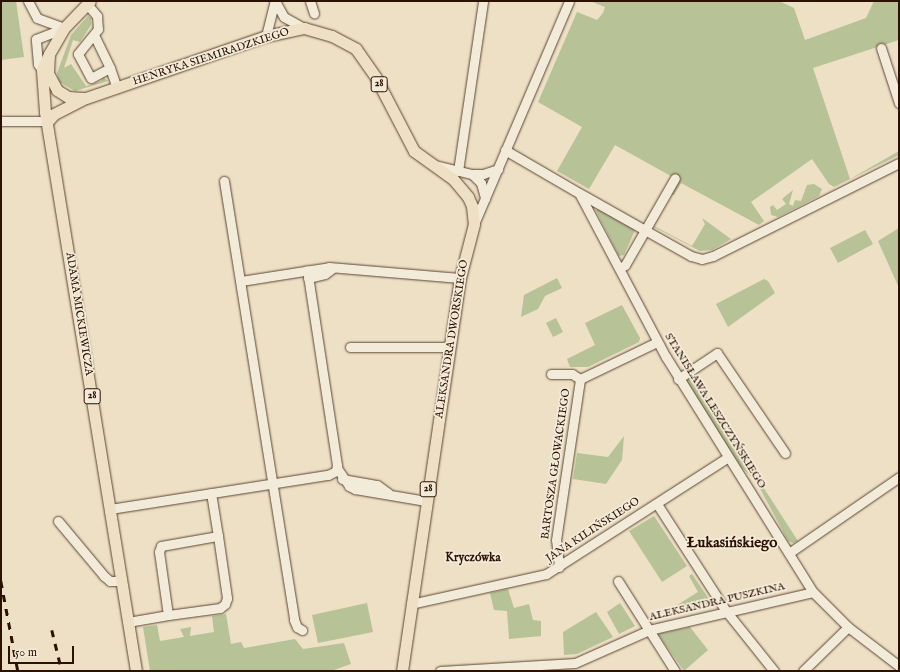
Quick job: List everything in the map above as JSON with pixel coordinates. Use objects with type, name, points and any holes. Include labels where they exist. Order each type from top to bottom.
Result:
[{"type":"main road","name":"28","points":[[42,70],[49,54],[64,28],[88,2]]},
{"type":"main road","name":"HENRYKA SIEMIRADZKIEGO","points":[[48,121],[58,112],[86,98],[266,36],[304,28],[332,36],[356,49],[376,78],[414,151],[453,179],[468,197],[472,206],[474,224]]},
{"type":"main road","name":"28","points":[[49,54],[48,73],[57,90],[68,97],[86,98]]},
{"type":"main road","name":"ADAMA MICKIEWICZA","points":[[42,70],[48,121],[136,671]]},
{"type":"main road","name":"ALEKSANDRA DWORSKIEGO","points":[[402,671],[460,278],[474,224]]},
{"type":"street","points":[[28,1],[37,18],[64,28]]},
{"type":"street","points":[[275,1],[284,17],[304,28]]},
{"type":"street","points":[[266,36],[275,1]]},
{"type":"street","points":[[310,1],[314,13]]},
{"type":"street","points":[[458,171],[483,1]]},
{"type":"street","name":"ALEKSANDRA DWORSKIEGO","points":[[474,224],[569,1]]},
{"type":"street","points":[[88,2],[98,20],[94,35],[78,54],[91,78],[110,68]]},
{"type":"street","points":[[42,70],[38,64],[36,39],[64,28]]},
{"type":"street","points":[[94,35],[110,68],[117,88]]},
{"type":"street","points":[[882,48],[899,103]]},
{"type":"street","points":[[1,121],[48,121]]},
{"type":"street","points":[[505,150],[644,230],[691,256],[702,259],[713,256],[899,163]]},
{"type":"street","points":[[432,165],[472,174],[483,174],[498,169]]},
{"type":"street","points":[[472,174],[481,183],[484,202]]},
{"type":"street","points":[[620,268],[625,265],[675,178]]},
{"type":"street","points":[[224,182],[294,620],[297,627],[302,630]]},
{"type":"street","name":"STANISŁAWA LESZCZYŃSKIEGO","points":[[579,193],[678,379],[814,592],[848,627],[899,666]]},
{"type":"street","points":[[241,281],[307,274],[333,268],[460,278]]},
{"type":"street","points":[[307,274],[337,468],[344,480]]},
{"type":"street","name":"BARTOSZA GŁOWACKIEGO","points":[[559,567],[556,540],[580,379],[657,342]]},
{"type":"street","points":[[350,347],[450,347]]},
{"type":"street","points":[[678,379],[717,353],[785,453]]},
{"type":"street","points":[[551,374],[572,374],[580,379]]},
{"type":"street","name":"JANA KILIŃSKIEGO","points":[[411,604],[546,574],[728,457]]},
{"type":"street","points":[[328,476],[337,468]]},
{"type":"street","points":[[110,509],[328,476],[377,485],[388,493],[426,501]]},
{"type":"street","points":[[789,553],[899,477]]},
{"type":"street","points":[[128,622],[220,608],[225,604],[227,598],[211,493]]},
{"type":"street","points":[[656,504],[726,611],[774,671]]},
{"type":"street","points":[[58,521],[104,576],[110,581],[122,582]]},
{"type":"street","points":[[168,615],[159,552],[161,546],[218,536]]},
{"type":"street","points":[[618,581],[675,671]]},
{"type":"street","name":"ALEKSANDRA PUSZKINA","points":[[440,671],[538,668],[575,663],[649,630],[726,611],[814,592]]},
{"type":"street","points":[[803,671],[848,627]]},
{"type":"green space","points":[[16,1],[24,57],[1,60],[1,2]]},
{"type":"green space","points":[[590,1],[779,1],[794,8],[805,40],[866,18],[874,1],[899,1],[899,40],[813,68],[850,179],[899,151],[899,155],[834,187],[829,184],[812,159],[751,202],[764,221],[759,225],[681,183],[674,195],[670,195],[678,180],[615,145],[589,189],[557,171],[582,127],[538,102],[577,12],[597,20],[603,13],[605,7]]},
{"type":"green space","points":[[88,16],[91,18],[91,25],[80,42],[73,40],[64,68],[71,64],[86,86],[101,81],[103,77],[108,81],[75,91],[59,82],[57,73],[71,35]]},
{"type":"green space","points":[[814,184],[822,189],[819,196],[778,217],[771,215],[770,207],[773,205],[777,210],[786,204],[782,199],[793,190],[789,204],[793,206],[795,200],[801,201],[807,185]]},
{"type":"green space","points":[[668,199],[654,226],[692,246],[705,224],[702,218],[731,239],[712,250],[700,251],[654,227],[653,223]]},
{"type":"green space","points":[[598,208],[635,230],[624,255],[619,256],[596,211]]},
{"type":"green space","points":[[899,228],[899,288],[878,241]]},
{"type":"green space","points":[[865,230],[873,244],[838,263],[830,248]]},
{"type":"green space","points":[[557,278],[562,288],[545,296],[538,309],[521,317],[524,295]]},
{"type":"green space","points":[[764,279],[768,281],[775,293],[728,327],[716,304]]},
{"type":"green space","points":[[622,305],[640,338],[639,342],[588,367],[570,367],[567,359],[595,345],[585,323]]},
{"type":"green space","points":[[556,318],[563,332],[553,337],[546,323]]},
{"type":"green space","points":[[690,376],[698,387],[700,386],[757,477],[754,479],[740,466],[688,386],[687,380]]},
{"type":"green space","points":[[624,436],[622,460],[606,484],[573,479],[577,453],[608,457]]},
{"type":"green space","points":[[758,479],[798,541],[793,543],[788,541],[756,481]]},
{"type":"green space","points":[[654,516],[687,566],[662,582],[629,531]]},
{"type":"green space","points":[[692,574],[713,605],[682,612],[677,605],[698,592],[689,576]]},
{"type":"green space","points":[[508,589],[514,608],[529,604],[533,620],[541,621],[541,636],[509,639],[507,611],[494,610],[490,593]]},
{"type":"green space","points":[[367,603],[373,632],[318,643],[312,615]]},
{"type":"green space","points":[[620,603],[635,626],[619,634],[607,612]]},
{"type":"green space","points":[[596,612],[613,637],[577,654],[564,655],[563,632]]},
{"type":"green space","points":[[226,614],[231,644],[241,642],[244,648],[295,639],[303,649],[344,643],[351,664],[331,671],[150,671],[143,627],[157,625],[160,641],[184,637],[180,629],[191,627],[190,636],[214,632],[212,616]]},
{"type":"green space","points":[[690,627],[708,650],[684,671],[658,634]]},
{"type":"railway","points":[[1,581],[18,671]]},
{"type":"railway","points":[[52,630],[62,671]]},
{"type":"district","name":"Łukasińskiego","points":[[732,543]]},
{"type":"district","name":"Kryczówka","points":[[473,558]]}]
